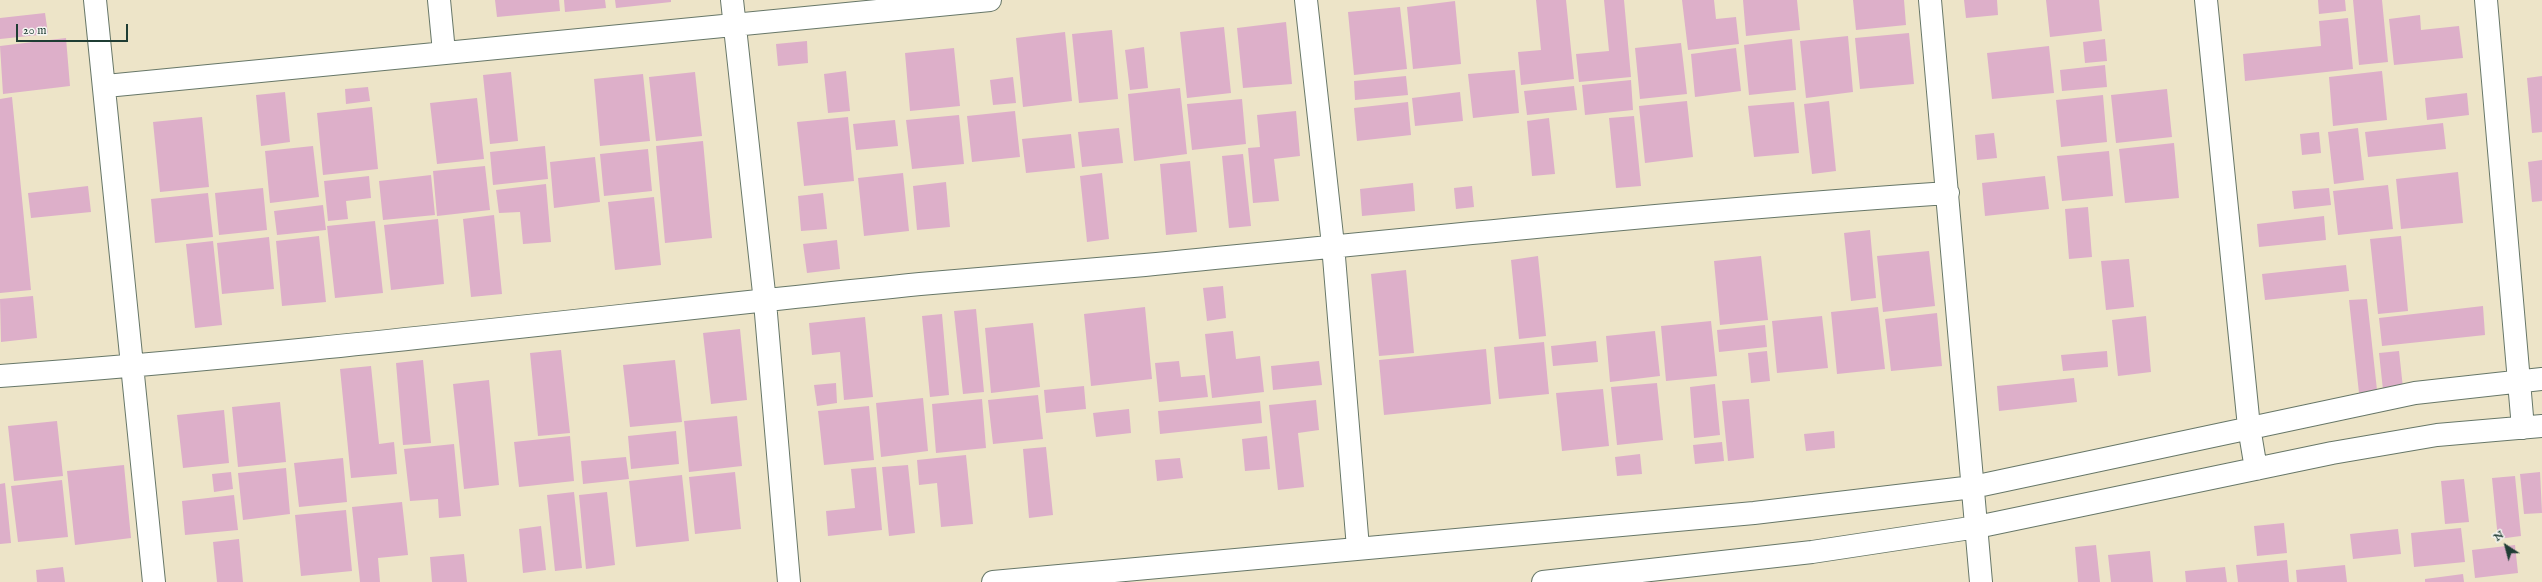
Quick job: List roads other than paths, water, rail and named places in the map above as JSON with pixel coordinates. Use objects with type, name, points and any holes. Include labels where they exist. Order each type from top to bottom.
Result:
[{"type":"street","points":[[96,0],[106,86],[154,582]]},
{"type":"street","points":[[439,0],[444,52]]},
{"type":"street","points":[[732,0],[765,302],[789,582]]},
{"type":"street","points":[[106,86],[990,0]]},
{"type":"street","points":[[1306,0],[1334,245],[1358,548]]},
{"type":"street","points":[[1930,0],[1981,582]]},
{"type":"street","points":[[2206,0],[2249,427],[2256,469]]},
{"type":"street","points":[[1544,582],[1812,552],[1977,527],[2332,453],[2437,435],[2532,427],[2519,381],[2486,0]]},
{"type":"street","points":[[0,376],[132,366],[765,302],[918,284],[1145,265],[1334,245],[1756,206],[1948,193]]},
{"type":"street","points":[[993,582],[1169,574],[1358,548],[1754,513],[1973,487],[2415,392],[2542,379]]}]
